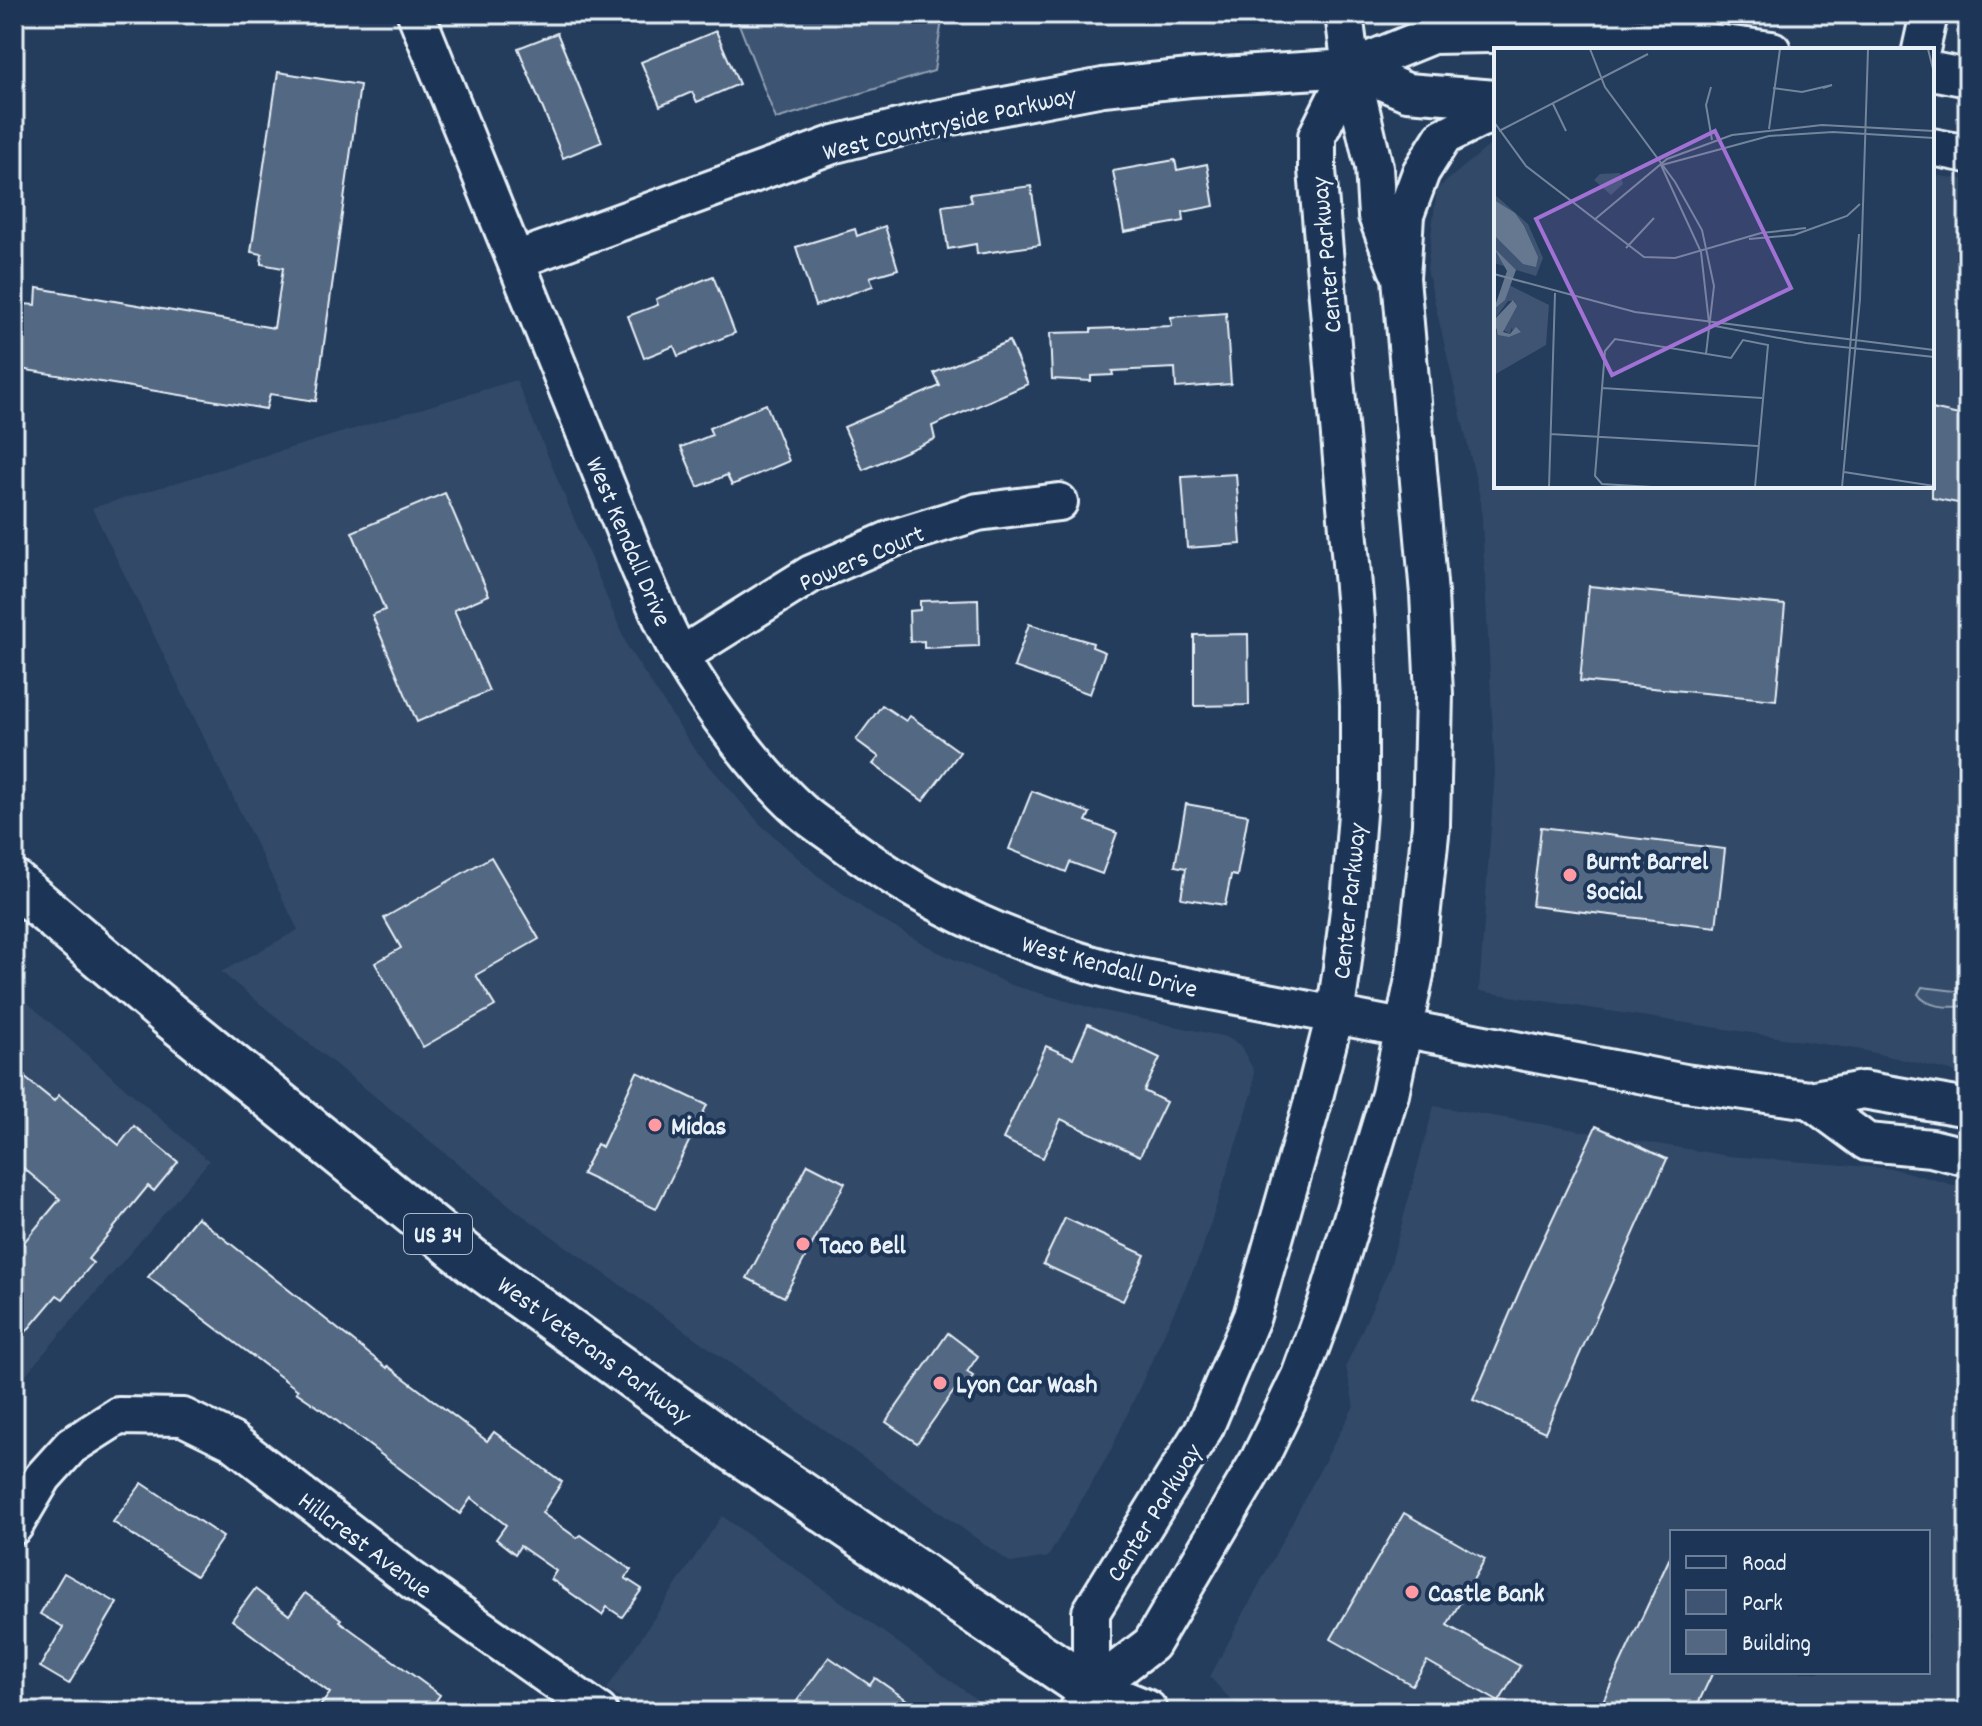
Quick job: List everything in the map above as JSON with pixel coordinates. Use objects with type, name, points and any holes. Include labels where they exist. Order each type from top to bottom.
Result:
[{"type":"main road","name":"West Veterans Parkway","points":[[14,883],[168,1014],[476,1264],[1092,1705],[1145,1712]]},
{"type":"street","name":"West Kendall Drive","points":[[416,14],[640,569],[680,656],[734,737],[800,810],[872,863],[930,901],[992,931],[1071,960],[1129,975],[1685,1083],[1810,1100],[1863,1090],[1968,1108]]},
{"type":"street","points":[[1344,14],[1351,68],[1374,167],[1377,216],[1401,278]]},
{"type":"street","points":[[1921,48],[1929,14]]},
{"type":"street","name":"West Countryside Parkway","points":[[516,260],[835,144],[926,121],[1103,87],[1351,68],[1432,35],[1557,33],[1675,38],[1756,48]]},
{"type":"street","name":"West Countryside Parkway","points":[[1351,68],[1407,92],[1494,99]]},
{"type":"street","name":"Center Parkway","points":[[1092,1705],[1091,1612],[1205,1427],[1252,1316],[1335,1015],[1350,902],[1359,789],[1359,706],[1353,590],[1317,170],[1317,136],[1351,68]]},
{"type":"street","points":[[1934,71],[1968,78]]},
{"type":"street","points":[[1092,1705],[1151,1644],[1239,1498],[1300,1376],[1327,1302],[1390,1094],[1415,974],[1431,825],[1434,694],[1429,594],[1401,278],[1405,215],[1421,172],[1443,137],[1494,114]]},
{"type":"street","points":[[1934,147],[1968,154]]},
{"type":"street","name":"Powers Court","points":[[680,656],[811,574],[894,538],[978,512],[1059,502]]},
{"type":"street","name":"West Kendall Drive","points":[[1810,1100],[1867,1142],[1931,1148],[1968,1157]]},
{"type":"street","name":"Hillcrest Avenue","points":[[14,1526],[43,1477],[71,1446],[118,1416],[183,1417],[232,1441],[412,1580],[599,1712]]},
{"type":"shaded area","points":[[1494,142],[1494,488],[1934,488],[1934,175],[1968,180],[1968,1075],[1862,1050],[1479,991],[1495,772],[1481,502],[1427,269],[1437,189]]},
{"type":"shaded area","points":[[516,380],[628,648],[692,746],[760,824],[817,875],[871,914],[936,951],[1011,985],[1095,1009],[1226,1037],[1240,1045],[1254,1071],[1253,1091],[1201,1253],[1110,1452],[1048,1557],[1011,1563],[518,1212],[221,972],[298,930],[92,508]]},
{"type":"shaded area","points":[[14,991],[209,1161],[14,1388]]},
{"type":"shaded area","points":[[1434,1106],[1728,1156],[1895,1169],[1968,1189],[1968,1712],[1249,1712],[1231,1700],[1210,1677],[1354,1406],[1346,1366],[1390,1267]]},
{"type":"shaded area","points":[[722,1516],[994,1712],[641,1712],[607,1689]]},
{"type":"green space","points":[[735,14],[943,14],[934,71],[776,119]]},
{"type":"green space","points":[[1922,987],[1965,992],[1963,1006],[1945,1007],[1926,1002],[1918,994]]},
{"type":"building","points":[[716,31],[739,84],[697,102],[692,92],[660,106],[641,62]]},
{"type":"building","points":[[557,33],[602,142],[563,158],[518,48]]},
{"type":"building","points":[[278,72],[360,85],[316,401],[270,394],[266,409],[14,368],[23,304],[36,305],[37,288],[274,328],[283,268],[261,264],[262,254],[251,252]]},
{"type":"building","points":[[1175,160],[1177,170],[1207,164],[1214,206],[1183,212],[1184,221],[1124,232],[1113,171]]},
{"type":"building","points":[[1031,186],[1040,245],[977,254],[976,244],[948,249],[942,206],[972,202],[970,194]]},
{"type":"building","points":[[885,226],[898,269],[870,277],[873,286],[815,306],[796,247],[855,229],[857,236]]},
{"type":"building","points":[[713,276],[735,333],[678,356],[674,346],[644,358],[628,316],[658,305],[656,299]]},
{"type":"building","points":[[1226,313],[1231,384],[1176,388],[1175,368],[1112,371],[1113,375],[1091,376],[1091,381],[1052,379],[1050,333],[1172,326],[1171,317]]},
{"type":"building","points":[[1009,341],[1028,384],[932,426],[935,439],[863,470],[844,427],[940,386],[934,373]]},
{"type":"building","points":[[766,404],[789,461],[732,485],[727,475],[698,487],[681,447],[712,435],[709,428]]},
{"type":"building","points":[[1934,409],[1968,417],[1968,505],[1932,498]]},
{"type":"building","points":[[1236,474],[1241,544],[1187,548],[1182,477]]},
{"type":"building","points":[[445,493],[489,595],[454,610],[489,691],[417,722],[372,615],[385,610],[352,532]]},
{"type":"building","points":[[1589,586],[1785,605],[1776,700],[1580,681]]},
{"type":"building","points":[[978,599],[979,646],[924,648],[924,641],[910,642],[909,611],[920,610],[920,601]]},
{"type":"building","points":[[1029,624],[1093,643],[1092,647],[1105,652],[1090,694],[1014,667]]},
{"type":"building","points":[[1248,634],[1249,705],[1194,706],[1194,635]]},
{"type":"building","points":[[882,705],[906,721],[910,716],[960,752],[923,801],[873,764],[879,757],[856,740]]},
{"type":"building","points":[[1032,791],[1090,813],[1086,821],[1117,833],[1102,874],[1070,862],[1066,872],[1009,849]]},
{"type":"building","points":[[1186,804],[1248,815],[1237,876],[1231,875],[1225,905],[1181,898],[1186,868],[1175,866]]},
{"type":"building","points":[[1541,827],[1725,849],[1716,927],[1532,906]]},
{"type":"building","points":[[491,857],[539,939],[476,975],[495,1006],[423,1047],[375,963],[401,948],[384,918]]},
{"type":"building","points":[[1088,1024],[1160,1058],[1144,1091],[1166,1102],[1140,1156],[1061,1119],[1043,1158],[1003,1139],[1046,1046],[1073,1058]]},
{"type":"building","points":[[14,1069],[54,1101],[59,1095],[119,1145],[134,1126],[178,1162],[154,1191],[148,1186],[88,1259],[93,1263],[63,1299],[57,1295],[14,1346],[14,1254],[60,1199],[14,1160]]},
{"type":"building","name":"Midas","points":[[637,1072],[707,1105],[656,1209],[582,1174],[597,1144],[602,1147]]},
{"type":"building","points":[[1596,1126],[1667,1159],[1545,1432],[1473,1400],[1528,1271]]},
{"type":"building","points":[[808,1164],[845,1183],[784,1297],[747,1278]]},
{"type":"building","points":[[197,1217],[387,1368],[487,1441],[494,1432],[562,1482],[542,1513],[577,1538],[581,1535],[631,1570],[625,1578],[642,1589],[622,1617],[607,1607],[602,1615],[551,1579],[556,1571],[520,1546],[515,1554],[496,1539],[506,1525],[471,1498],[460,1514],[148,1277]]},
{"type":"building","points":[[1065,1218],[1145,1255],[1123,1301],[1043,1264]]},
{"type":"building","name":"Lyon Car Wash","points":[[948,1333],[978,1356],[967,1372],[973,1376],[960,1395],[954,1391],[917,1443],[886,1422]]},
{"type":"building","points":[[142,1483],[223,1537],[196,1576],[113,1522]]},
{"type":"building","name":"Castle Bank","points":[[1404,1513],[1485,1559],[1447,1625],[1520,1666],[1499,1702],[1427,1661],[1412,1685],[1331,1639]]},
{"type":"building","points":[[1670,1557],[1670,1674],[1712,1674],[1694,1712],[1598,1712]]},
{"type":"building","points":[[64,1573],[117,1603],[69,1684],[40,1667],[63,1627],[40,1614]]},
{"type":"building","points":[[255,1589],[289,1615],[305,1593],[440,1695],[428,1712],[316,1712],[330,1693],[232,1620]]},
{"type":"building","points":[[829,1657],[870,1685],[875,1678],[924,1712],[789,1712]]},
{"type":"place","name":"Burnt Barrel Social","points":[[1570,875]]},
{"type":"place","name":"Midas","points":[[655,1125]]},
{"type":"place","name":"Taco Bell","points":[[803,1244]]},
{"type":"place","name":"Lyon Car Wash","points":[[940,1383]]},
{"type":"place","name":"Castle Bank","points":[[1412,1592]]}]
